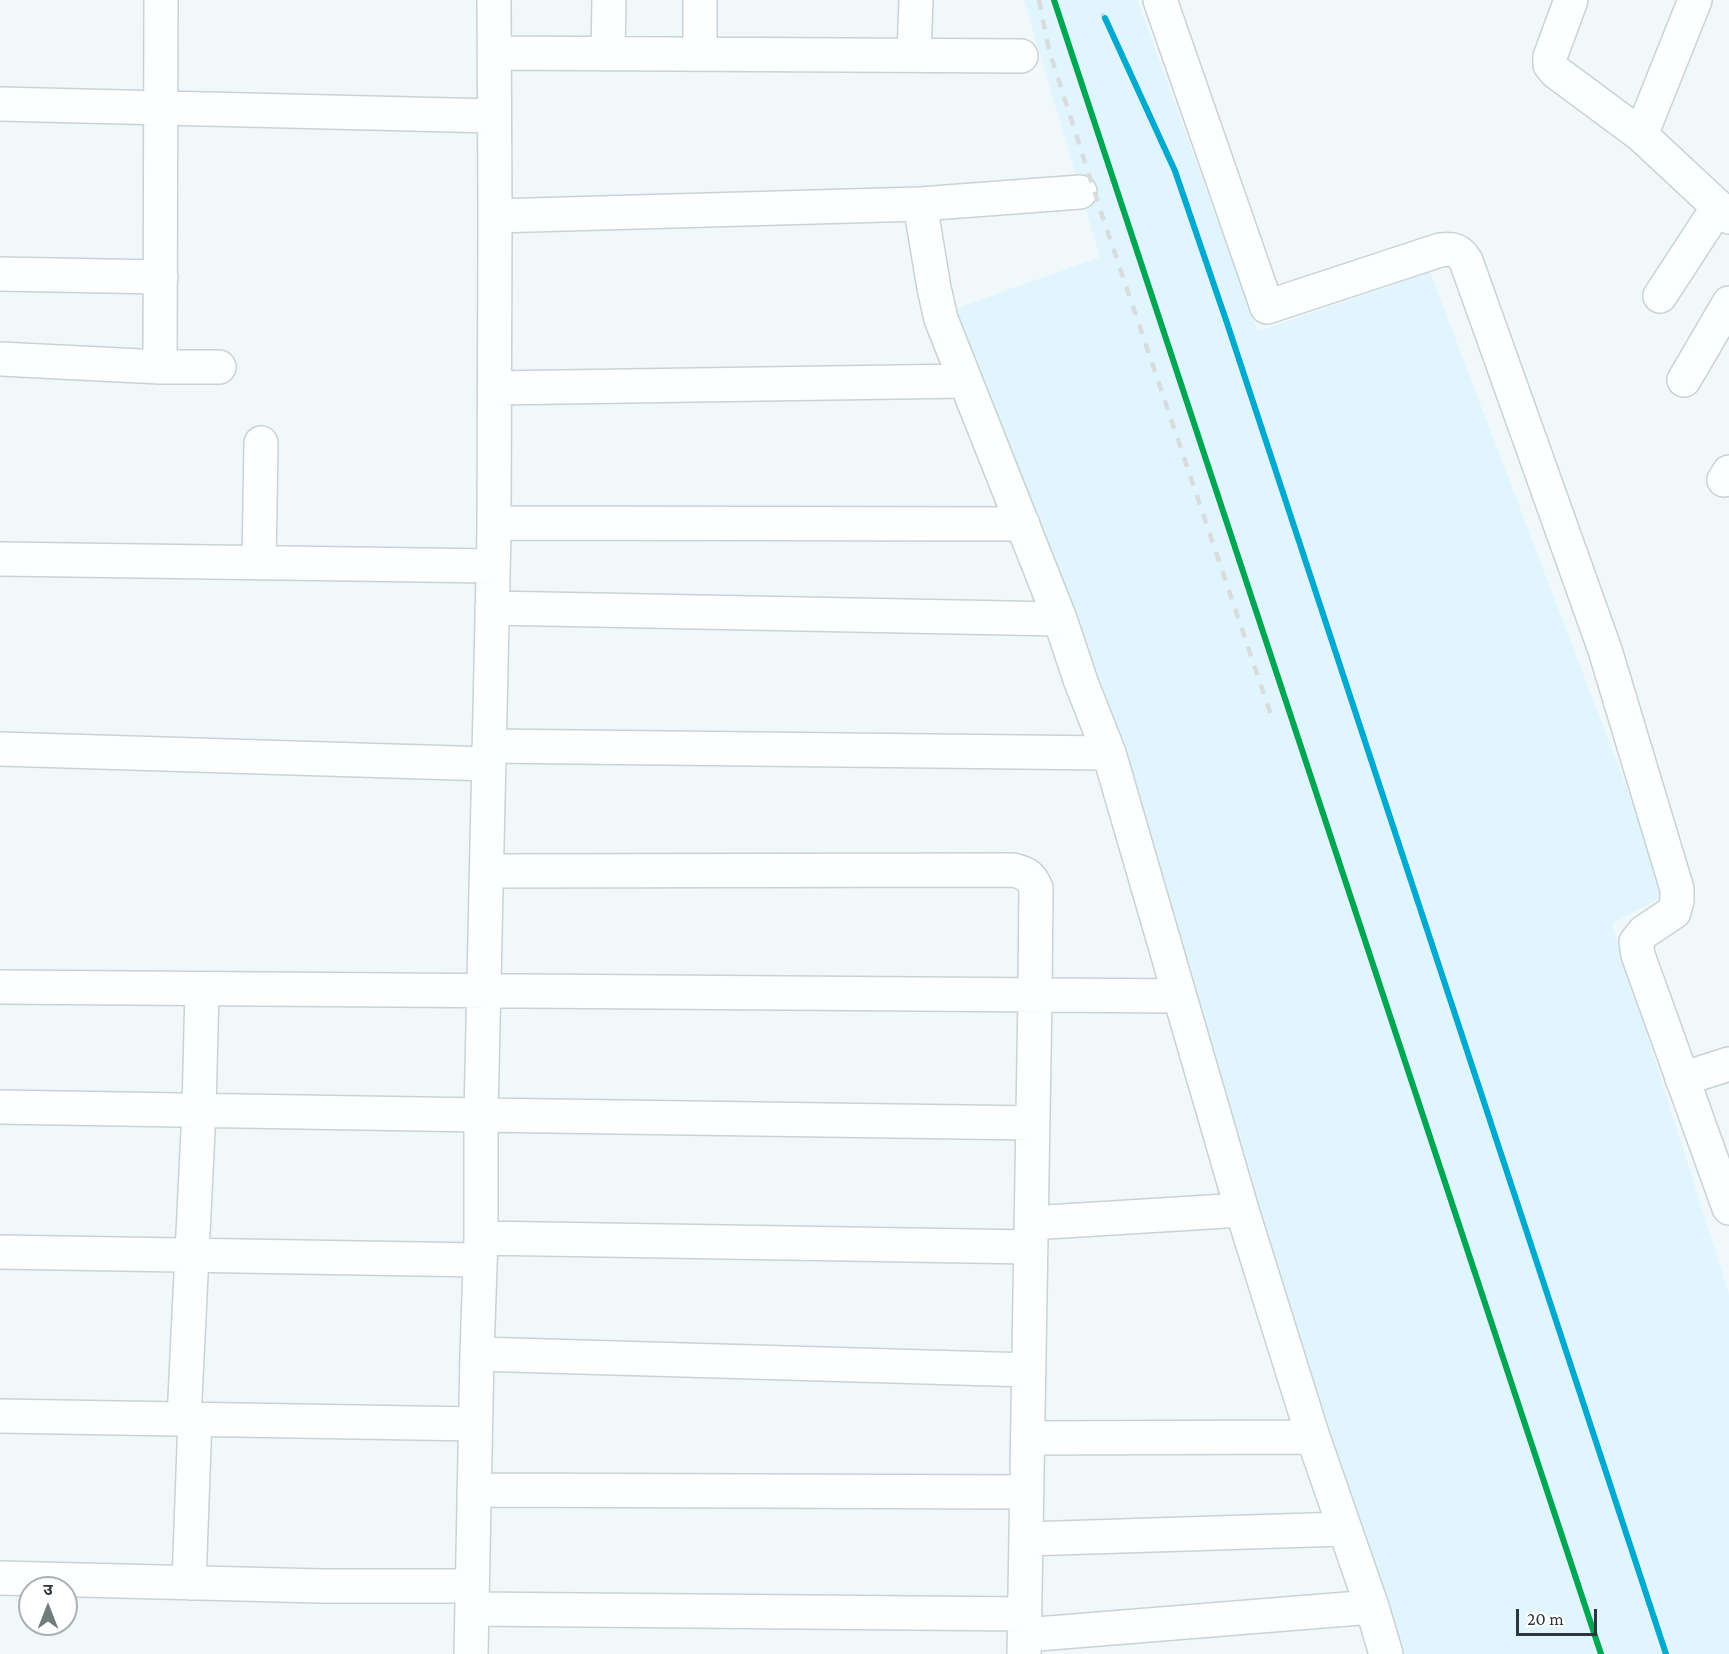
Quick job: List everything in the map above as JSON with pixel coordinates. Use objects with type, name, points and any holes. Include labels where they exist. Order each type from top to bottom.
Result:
[{"type":"street","points":[[160,367],[161,0]]},
{"type":"street","points":[[471,1654],[494,523],[494,0]]},
{"type":"street","points":[[608,54],[609,0]]},
{"type":"street","points":[[700,0],[700,54]]},
{"type":"street","points":[[914,55],[916,0]]},
{"type":"street","points":[[1160,0],[1267,307],[1440,250],[1451,248],[1460,251],[1466,261],[1605,650],[1677,889],[1674,912],[1644,932],[1636,942],[1638,955],[1682,1079],[1718,1145],[1729,1208]]},
{"type":"street","points":[[1571,0],[1550,57],[1550,65],[1556,72],[1641,135],[1724,212],[1660,296]]},
{"type":"street","points":[[1641,135],[1695,0]]},
{"type":"street","points":[[494,53],[1021,56]]},
{"type":"street","points":[[0,104],[494,116]]},
{"type":"street","points":[[495,216],[920,204],[1080,192]]},
{"type":"street","points":[[920,204],[936,303],[1060,619],[1081,682],[1109,753],[1242,1210],[1313,1437],[1386,1654]]},
{"type":"street","points":[[0,274],[160,277]]},
{"type":"street","points":[[1684,380],[1729,303]]},
{"type":"street","points":[[0,359],[160,367],[219,367]]},
{"type":"street","points":[[494,387],[965,381]]},
{"type":"street","points":[[259,563],[261,442]]},
{"type":"street","points":[[494,523],[1023,524]]},
{"type":"street","points":[[0,559],[493,566]]},
{"type":"street","points":[[492,608],[1060,619]]},
{"type":"street","points":[[0,749],[489,755],[1109,753]]},
{"type":"street","points":[[486,872],[1013,870],[1024,872],[1032,878],[1036,888],[1025,1634]]},
{"type":"street","points":[[0,987],[1179,996]]},
{"type":"street","points":[[189,1583],[192,1256],[202,989]]},
{"type":"street","points":[[1682,1079],[1729,1064]]},
{"type":"street","points":[[0,1107],[1033,1123]]},
{"type":"street","points":[[0,1252],[192,1256],[1031,1235],[1242,1210]]},
{"type":"street","points":[[477,1354],[1029,1370]]},
{"type":"street","points":[[0,1416],[475,1424]]},
{"type":"street","points":[[1028,1438],[1313,1437]]},
{"type":"street","points":[[474,1490],[1027,1492]]},
{"type":"street","points":[[1026,1539],[1344,1529]]},
{"type":"street","points":[[0,1578],[321,1586],[1025,1634],[1372,1607]]},
{"type":"shaded area","points":[[1024,0],[1137,0],[1258,331],[1430,272],[1667,894],[1612,924],[1729,1294],[1729,1654],[1403,1654],[952,310],[1100,257]]},
{"type":"railway","points":[[1039,0],[1049,50],[1100,209],[1271,715]]},
{"type":"railway","points":[[1054,0],[1601,1654]]},
{"type":"railway","points":[[1102,13],[1175,171],[1666,1654]]},
{"type":"transit line","points":[[1054,0],[1601,1654]]},
{"type":"transit line","points":[[1105,18],[1175,171],[1666,1654]]}]
